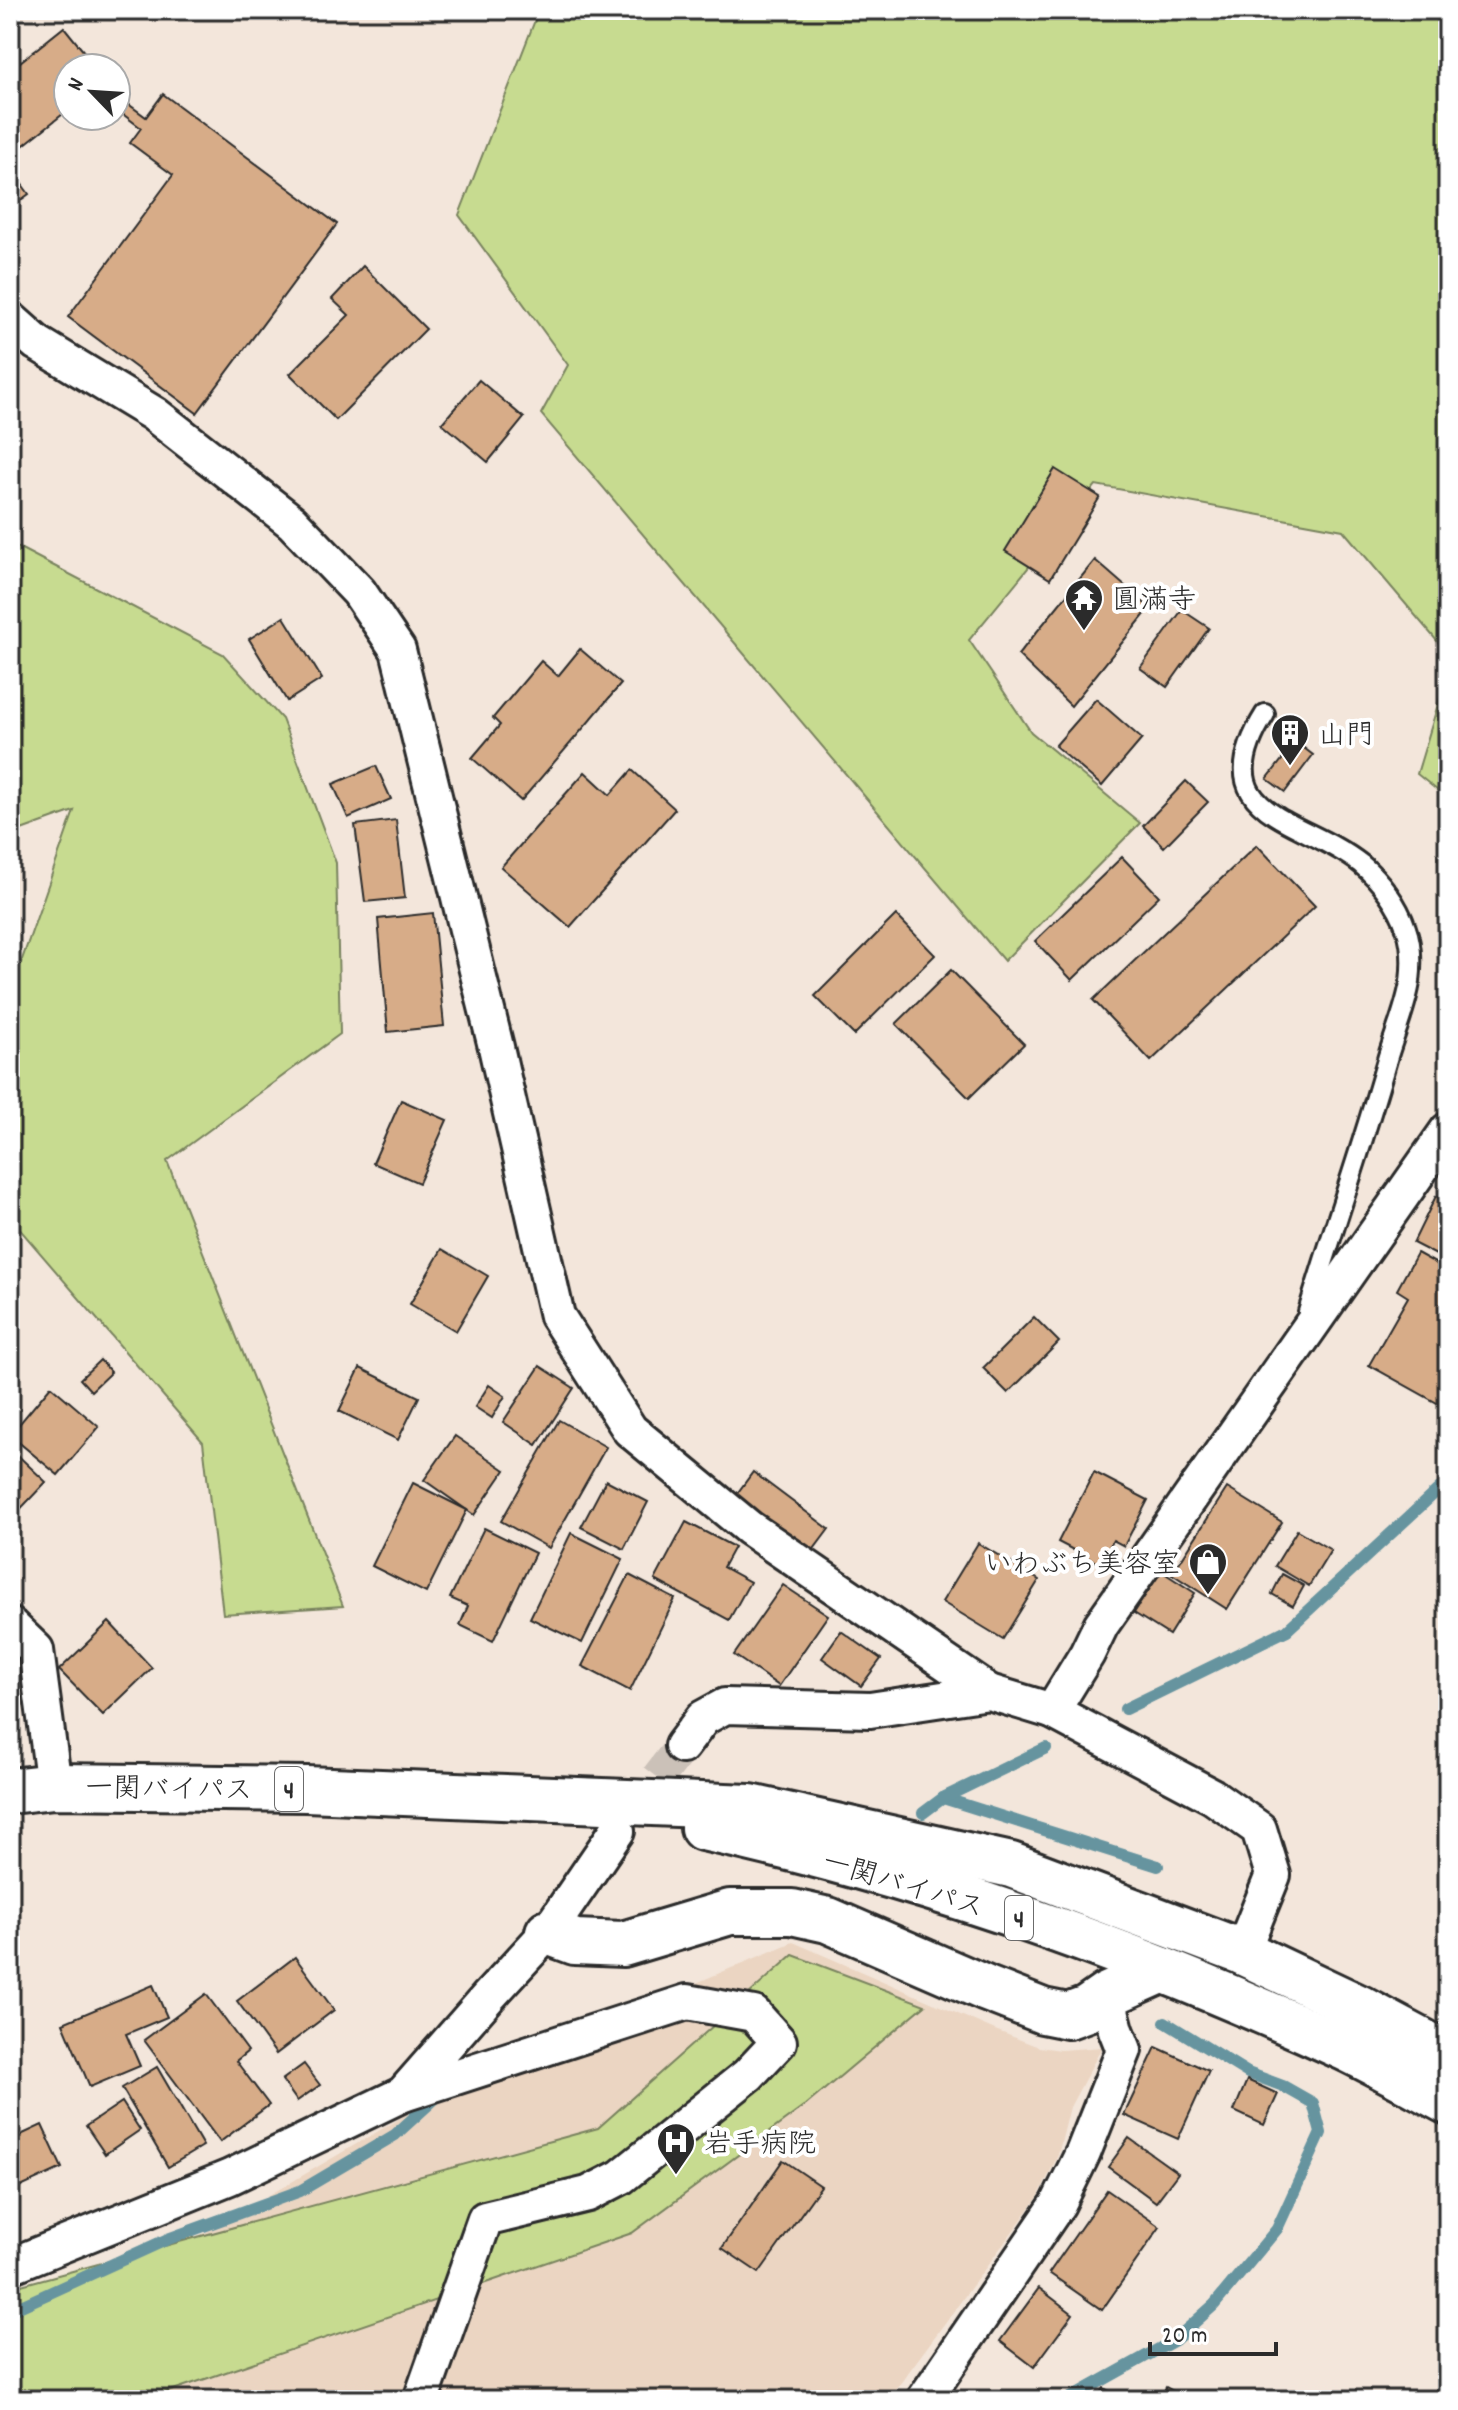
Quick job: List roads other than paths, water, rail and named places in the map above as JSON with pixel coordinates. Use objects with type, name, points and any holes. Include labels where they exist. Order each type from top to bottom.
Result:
[{"type":"main road","name":"一関バイパス","points":[[10,1791],[54,1786],[306,1789],[750,1807],[1011,1865],[1242,1952],[1360,2008],[1448,2055]]},
{"type":"main road","name":"一関バイパス","points":[[567,1799],[749,1838],[897,1878],[1096,1943],[1347,2049],[1448,2102]]},
{"type":"main road","points":[[548,1932],[575,1942],[623,1944],[730,1912],[792,1912],[828,1920],[1043,2011],[1068,2016],[1163,1970]]},
{"type":"street","points":[[10,319],[37,343],[154,414],[292,522],[359,592],[398,650],[496,1047],[557,1316],[630,1430],[749,1528],[989,1692],[1052,1711],[1212,1796],[1259,1829],[1273,1875],[1242,1952]]},
{"type":"street","points":[[1052,1711],[1101,1625],[1448,1130]]},
{"type":"street","points":[[10,1625],[36,1650],[54,1786]]},
{"type":"street","points":[[682,1746],[703,1718],[725,1706],[870,1710],[989,1692]]},
{"type":"street","points":[[403,2094],[548,1932],[617,1831]]},
{"type":"street","points":[[924,2400],[1058,2204],[1083,2153],[1124,2050],[1107,1995]]},
{"type":"street","points":[[10,2266],[230,2177],[403,2094],[687,2002],[754,2014],[779,2042],[748,2075],[621,2177],[588,2194],[485,2219],[421,2400]]},
{"type":"lane","points":[[1265,714],[1248,745],[1244,764],[1246,787],[1273,816],[1330,844],[1362,865],[1396,905],[1407,929],[1411,955],[1410,983],[1363,1143],[1347,1183],[1296,1349]]},
{"type":"waterway","points":[[1125,1709],[1287,1630],[1440,1488],[1448,1485]]},
{"type":"waterway","points":[[923,1813],[943,1798],[1046,1748]]},
{"type":"waterway","points":[[943,1798],[1158,1866]]},
{"type":"waterway","points":[[1067,2400],[1175,2340],[1214,2305],[1277,2229],[1321,2133],[1313,2103],[1283,2086],[1248,2073],[1165,2022]]},
{"type":"waterway","points":[[10,2311],[168,2239],[300,2191],[395,2135],[440,2094]]},
{"type":"tunnel","points":[[627,1818],[682,1746]]},
{"type":"place","name":"圓滿寺","points":[[1084,632]]},
{"type":"place","name":"山門","points":[[1290,767]]},
{"type":"place","name":"いわぶち美容室","points":[[1208,1596]]},
{"type":"place","name":"岩手病院","points":[[676,2176]]}]
